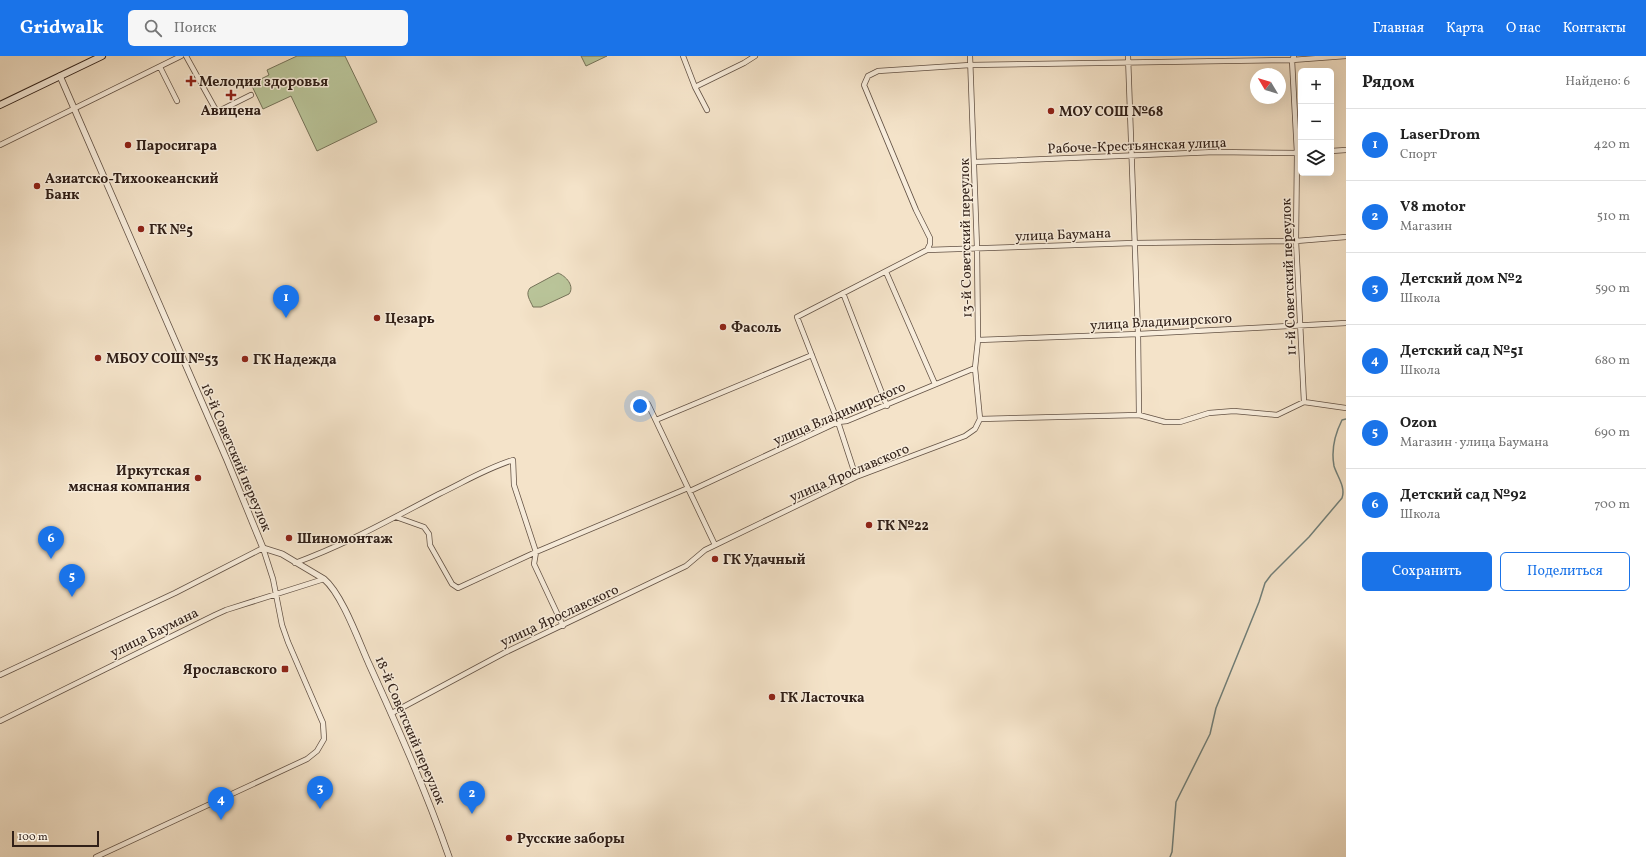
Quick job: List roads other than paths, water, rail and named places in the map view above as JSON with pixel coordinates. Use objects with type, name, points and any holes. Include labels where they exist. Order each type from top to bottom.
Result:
[{"type":"main road","points":[[0,105],[102,56]]},
{"type":"street","points":[[0,144],[74,110],[181,56]]},
{"type":"street","points":[[186,56],[217,112],[251,95]]},
{"type":"street","points":[[683,56],[706,110]]},
{"type":"street","points":[[695,87],[755,56]]},
{"type":"street","name":"13-й Советский переулок","points":[[970,56],[978,340],[975,368],[980,419]]},
{"type":"street","points":[[1128,56],[1138,334],[1139,415]]},
{"type":"street","points":[[927,250],[930,244],[930,238],[914,208],[864,85],[868,76],[878,71],[970,65],[1346,56]]},
{"type":"street","name":"11-й Советский переулок","points":[[1293,58],[1298,140]]},
{"type":"street","points":[[160,66],[177,101]]},
{"type":"street","name":"18-й Советский переулок","points":[[60,76],[227,460],[263,548],[282,554],[324,579],[329,584],[346,613],[392,713],[422,783],[450,857]]},
{"type":"street","points":[[1334,151],[1346,150]]},
{"type":"street","name":"Рабоче-Крестьянская улица","points":[[974,162],[1215,152],[1298,153]]},
{"type":"street","name":"11-й Советский переулок","points":[[1298,176],[1296,241],[1304,402]]},
{"type":"street","name":"улица Баумана","points":[[812,354],[797,317],[927,250],[1134,243],[1296,241],[1346,237]]},
{"type":"street","points":[[886,272],[935,384]]},
{"type":"street","points":[[843,293],[887,406]]},
{"type":"street","name":"улица Владимирского","points":[[978,340],[1346,324]]},
{"type":"street","points":[[656,420],[812,354],[838,422],[856,478]]},
{"type":"street","name":"улица Владимирского","points":[[396,517],[424,527],[429,534],[430,545],[452,584],[458,588],[536,552],[689,490],[838,422],[847,421],[887,406],[975,368]]},
{"type":"street","points":[[980,419],[1139,415],[1164,422],[1180,422],[1209,413],[1234,411],[1278,415],[1304,402],[1346,408]]},
{"type":"street","points":[[648,404],[715,545]]},
{"type":"street","name":"улица Ярославского","points":[[392,713],[504,653],[686,566],[705,550],[715,545],[856,478],[965,436],[975,429],[980,419]]},
{"type":"street","points":[[295,563],[324,552],[396,517],[481,472],[513,460],[514,485],[536,552],[534,564],[563,626]]},
{"type":"street","points":[[96,857],[308,759],[318,751],[324,739],[323,723],[282,625],[273,579],[263,548]]},
{"type":"street","name":"улица Баумана","points":[[0,675],[168,596],[263,548]]},
{"type":"street","name":"улица Баумана","points":[[0,721],[226,610],[324,579]]},
{"type":"waterway","points":[[1170,857],[1172,852],[1176,802],[1210,734],[1216,708],[1259,602],[1265,583],[1309,537],[1342,498],[1343,490],[1334,466],[1333,454],[1337,431],[1342,420],[1346,419]]},
{"type":"place","name":"Мелодия здоровья","points":[[191,81]]},
{"type":"place","name":"Авицена","points":[[231,95]]},
{"type":"place","name":"МОУ СОШ №68","points":[[1051,111]]},
{"type":"place","name":"Паросигара","points":[[128,145]]},
{"type":"place","name":"Азиатско-Тихоокеанский Банк","points":[[37,186]]},
{"type":"place","name":"ГК №5","points":[[141,229]]},
{"type":"place","name":"LaseгDrom","points":[[286,318]]},
{"type":"place","name":"Цезарь","points":[[377,318]]},
{"type":"place","name":"Фасоль","points":[[723,327]]},
{"type":"place","name":"МБОУ СОШ №53","points":[[98,358]]},
{"type":"place","name":"ГК Надежда","points":[[245,359]]},
{"type":"place","name":"Иркутская мясная компания","points":[[198,478]]},
{"type":"place","name":"ГК №22","points":[[869,525]]},
{"type":"place","name":"Шиномонтаж","points":[[289,538]]},
{"type":"place","name":"Детский сад №92","points":[[51,559]]},
{"type":"place","name":"ГК Удачный","points":[[715,559]]},
{"type":"place","name":"Ozon","points":[[72,597]]},
{"type":"place","name":"Ярославского","points":[[285,669]]},
{"type":"place","name":"ГК Ласточка","points":[[772,697]]},
{"type":"place","name":"Детский дом №2","points":[[320,809]]},
{"type":"place","name":"V8 motor","points":[[472,814]]},
{"type":"place","name":"Детский сад №51","points":[[221,820]]},
{"type":"place","name":"Русские заборы","points":[[509,838]]}]
